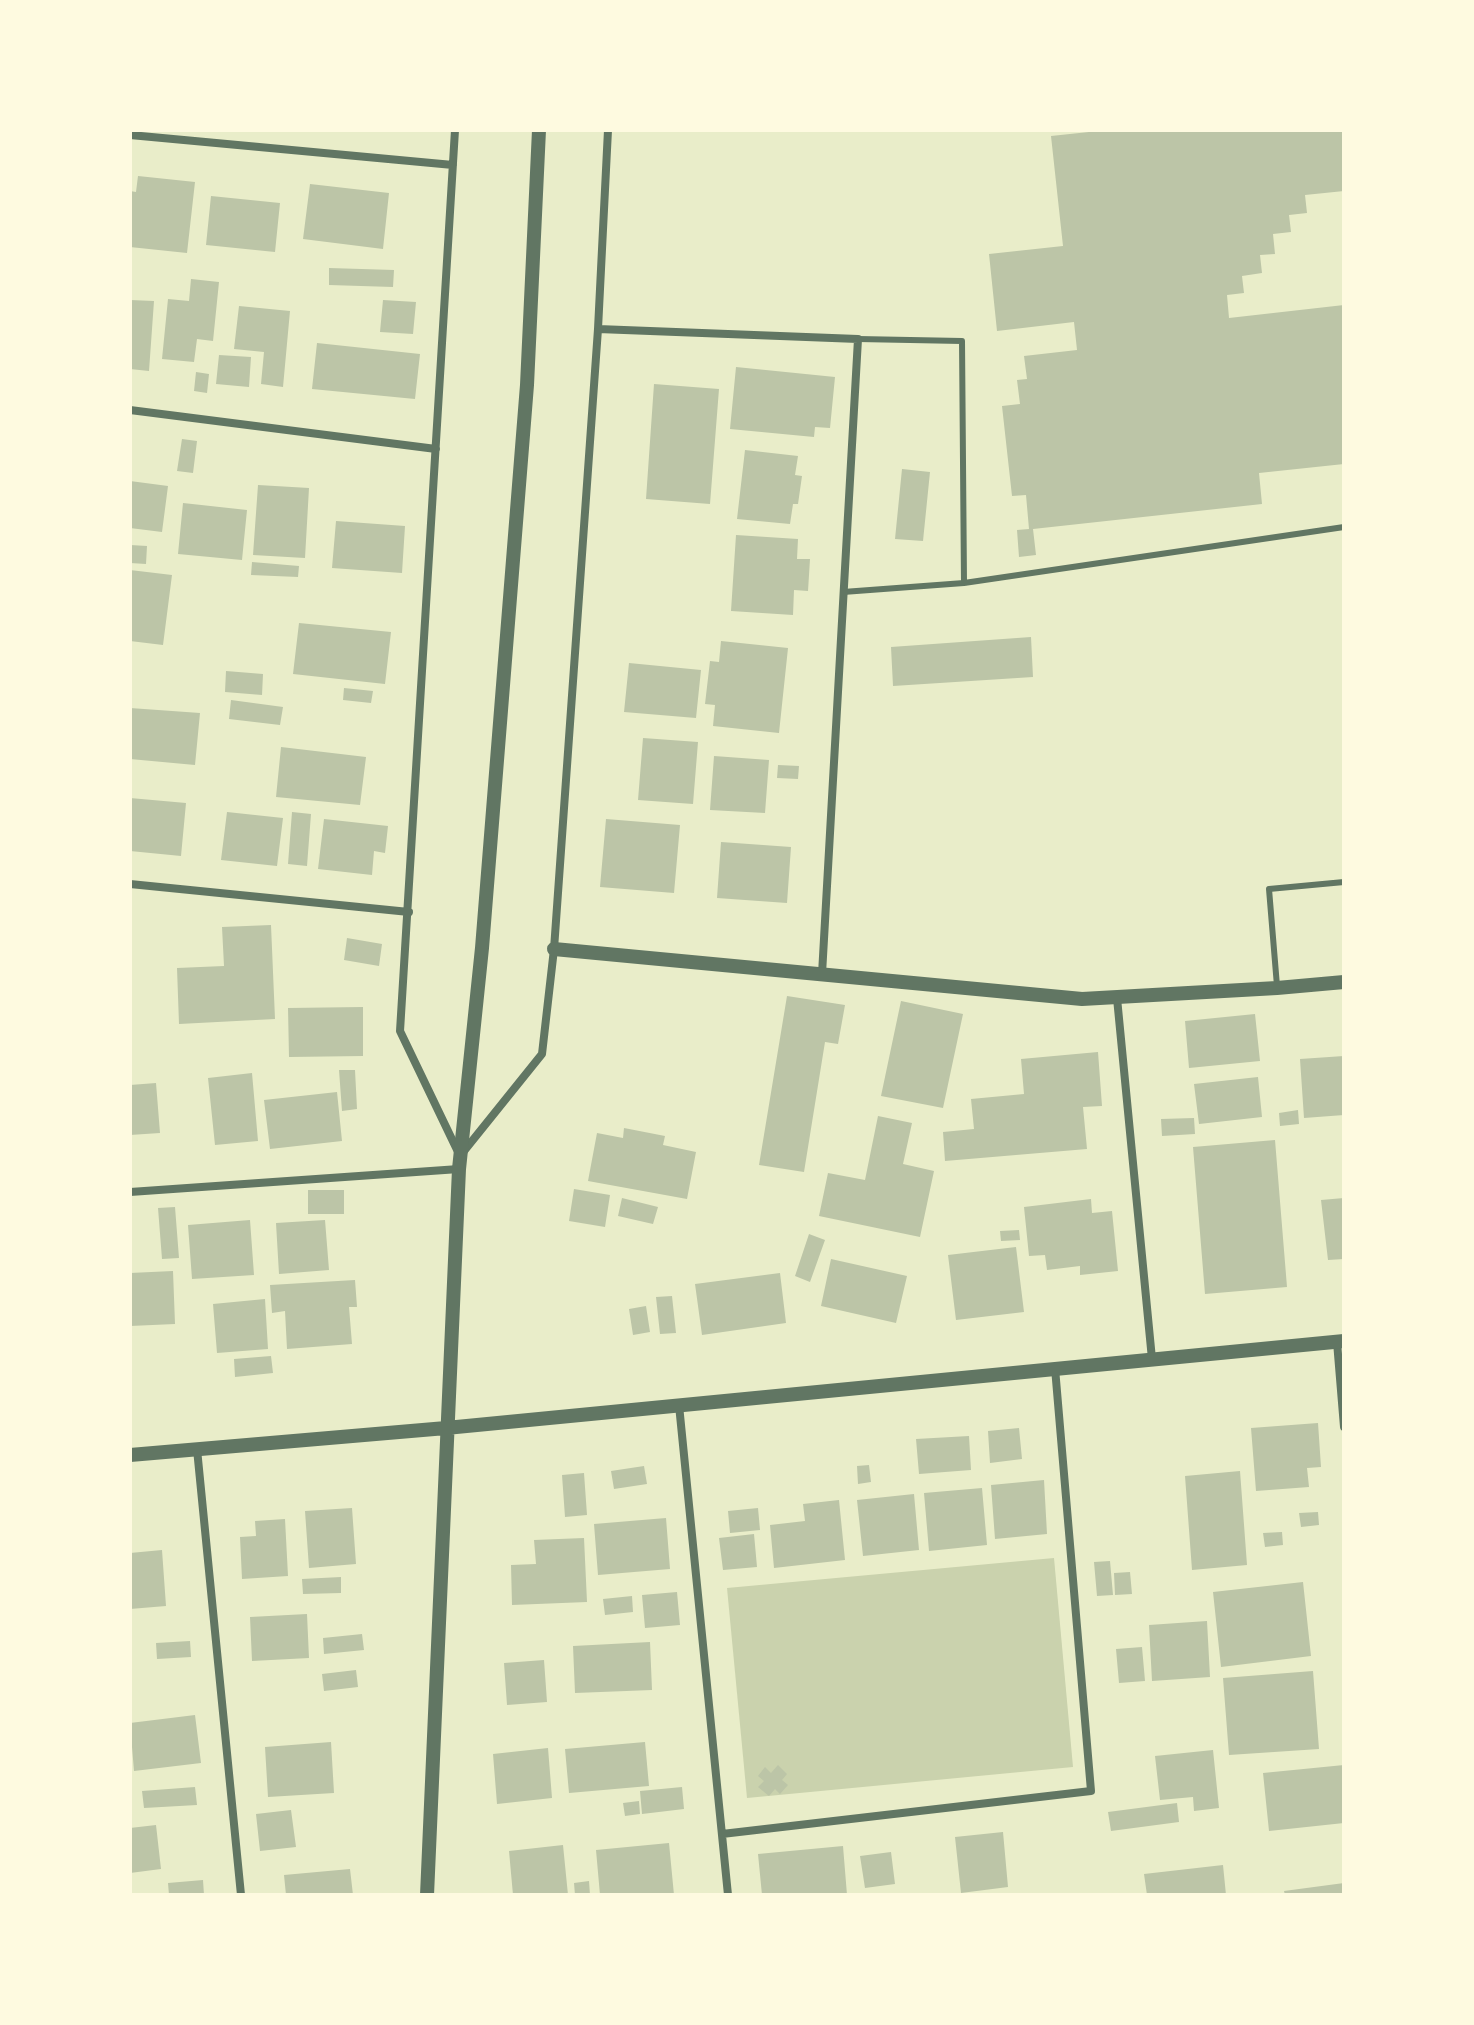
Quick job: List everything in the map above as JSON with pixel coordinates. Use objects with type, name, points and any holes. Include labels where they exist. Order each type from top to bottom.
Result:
[{"type":"street","points":[[455,130],[400,1031],[460,1162]]},
{"type":"street","points":[[427,1895],[460,1162],[482,948],[527,385],[539,130]]},
{"type":"street","points":[[130,1192],[460,1162],[542,1054],[554,949],[598,329],[608,130]]},
{"type":"street","points":[[130,135],[453,165]]},
{"type":"street","points":[[598,329],[858,339],[822,974]]},
{"type":"street","points":[[130,410],[436,449]]},
{"type":"street","points":[[130,884],[409,912]]},
{"type":"street","points":[[554,949],[1082,999],[1344,982]]},
{"type":"street","points":[[1117,998],[1152,1359]]},
{"type":"street","points":[[130,1455],[446,1428],[1340,1341],[1344,1427]]},
{"type":"street","points":[[722,1834],[1091,1791],[1055,1368]]},
{"type":"street","points":[[679,1404],[728,1895]]},
{"type":"street","points":[[197,1449],[241,1895]]},
{"type":"lane","points":[[858,339],[962,341],[964,583]]},
{"type":"lane","points":[[842,592],[964,583],[1344,527]]},
{"type":"lane","points":[[1277,988],[1269,889],[1344,882]]},
{"type":"green space","points":[[1054,1558],[1073,1767],[747,1798],[727,1588]]},
{"type":"building","points":[[1108,130],[1344,130],[1344,191],[1305,195],[1307,213],[1289,215],[1291,232],[1273,234],[1275,254],[1260,255],[1262,273],[1242,276],[1244,293],[1227,295],[1229,318],[1344,305],[1344,464],[1259,473],[1262,504],[1033,529],[1036,555],[1019,557],[1017,530],[1029,529],[1026,495],[1012,496],[1002,406],[1020,404],[1017,380],[1027,379],[1024,356],[1077,350],[1074,322],[997,331],[989,254],[1063,246],[1051,136]]},
{"type":"building","points":[[138,176],[195,182],[187,253],[130,247],[130,191],[136,192]]},
{"type":"building","points":[[310,184],[389,193],[383,249],[303,239]]},
{"type":"building","points":[[211,196],[280,203],[275,252],[206,245]]},
{"type":"building","points":[[329,268],[394,270],[393,287],[329,285]]},
{"type":"building","points":[[191,279],[219,282],[213,341],[197,339],[194,362],[162,359],[168,299],[189,301]]},
{"type":"building","points":[[130,300],[154,301],[149,371],[130,369]]},
{"type":"building","points":[[383,300],[416,302],[413,334],[380,332]]},
{"type":"building","points":[[239,306],[290,311],[283,387],[261,384],[264,352],[234,349]]},
{"type":"building","points":[[317,343],[420,354],[415,399],[312,389]]},
{"type":"building","points":[[219,355],[251,357],[249,387],[216,384]]},
{"type":"building","points":[[736,367],[835,377],[830,428],[815,427],[814,437],[730,429]]},
{"type":"building","points":[[196,372],[209,374],[207,393],[194,391]]},
{"type":"building","points":[[654,384],[719,389],[710,504],[646,499]]},
{"type":"building","points":[[182,439],[197,441],[193,473],[177,471]]},
{"type":"building","points":[[745,450],[798,456],[795,475],[802,476],[798,504],[793,504],[790,524],[737,519]]},
{"type":"building","points":[[902,469],[930,472],[923,541],[895,539]]},
{"type":"building","points":[[130,481],[168,486],[162,532],[130,528]]},
{"type":"building","points":[[258,485],[309,488],[305,558],[253,555]]},
{"type":"building","points":[[183,503],[247,510],[242,560],[178,554]]},
{"type":"building","points":[[336,521],[405,526],[402,573],[332,568]]},
{"type":"building","points":[[736,535],[798,539],[797,559],[810,559],[808,591],[794,590],[793,615],[731,611]]},
{"type":"building","points":[[130,545],[147,546],[146,564],[130,563]]},
{"type":"building","points":[[252,562],[299,566],[298,577],[251,575]]},
{"type":"building","points":[[130,570],[172,575],[163,645],[130,641]]},
{"type":"building","points":[[299,623],[391,632],[385,684],[293,674]]},
{"type":"building","points":[[1031,637],[1033,677],[893,686],[891,647]]},
{"type":"building","points":[[721,641],[788,648],[779,733],[713,726],[715,705],[705,704],[710,661],[719,662]]},
{"type":"building","points":[[629,663],[701,670],[696,718],[624,712]]},
{"type":"building","points":[[226,671],[263,674],[262,695],[225,692]]},
{"type":"building","points":[[344,688],[373,691],[371,703],[343,700]]},
{"type":"building","points":[[231,700],[283,707],[280,725],[229,719]]},
{"type":"building","points":[[130,708],[200,713],[195,765],[130,759]]},
{"type":"building","points":[[643,738],[698,742],[693,804],[638,800]]},
{"type":"building","points":[[281,747],[366,757],[360,805],[276,797]]},
{"type":"building","points":[[714,756],[769,760],[765,813],[710,810]]},
{"type":"building","points":[[778,765],[799,766],[798,779],[777,778]]},
{"type":"building","points":[[130,798],[186,803],[181,856],[130,851]]},
{"type":"building","points":[[227,812],[283,818],[277,866],[221,860]]},
{"type":"building","points":[[292,812],[311,814],[307,866],[288,864]]},
{"type":"building","points":[[324,819],[388,826],[385,853],[374,851],[372,875],[318,869]]},
{"type":"building","points":[[606,819],[680,825],[674,893],[600,887]]},
{"type":"building","points":[[721,842],[791,847],[787,903],[717,898]]},
{"type":"building","points":[[271,925],[275,1019],[179,1024],[177,968],[224,966],[222,927]]},
{"type":"building","points":[[347,938],[382,944],[379,966],[344,960]]},
{"type":"building","points":[[787,996],[845,1005],[838,1044],[825,1042],[804,1172],[759,1165]]},
{"type":"building","points":[[901,1001],[963,1014],[943,1108],[881,1096]]},
{"type":"building","points":[[363,1007],[363,1056],[289,1057],[288,1008]]},
{"type":"building","points":[[1255,1014],[1260,1061],[1189,1068],[1185,1021]]},
{"type":"building","points":[[1098,1052],[1102,1106],[1083,1107],[1087,1149],[945,1161],[943,1132],[974,1129],[971,1099],[1024,1094],[1021,1059]]},
{"type":"building","points":[[1344,1056],[1344,1115],[1304,1118],[1300,1059]]},
{"type":"building","points":[[339,1070],[355,1070],[357,1109],[342,1111]]},
{"type":"building","points":[[252,1073],[258,1141],[215,1145],[208,1078]]},
{"type":"building","points":[[1258,1077],[1262,1117],[1199,1124],[1194,1084]]},
{"type":"building","points":[[156,1083],[160,1133],[130,1135],[130,1085]]},
{"type":"building","points":[[337,1092],[342,1141],[270,1149],[264,1100]]},
{"type":"building","points":[[1298,1110],[1299,1124],[1280,1126],[1279,1113]]},
{"type":"building","points":[[878,1116],[912,1123],[903,1164],[934,1171],[920,1237],[819,1216],[828,1173],[865,1180]]},
{"type":"building","points":[[1194,1118],[1195,1134],[1162,1136],[1161,1119]]},
{"type":"building","points":[[624,1128],[665,1136],[663,1145],[696,1152],[687,1199],[588,1181],[597,1133],[623,1138]]},
{"type":"building","points":[[1275,1140],[1287,1287],[1205,1294],[1193,1147]]},
{"type":"building","points":[[574,1189],[610,1195],[605,1227],[569,1221]]},
{"type":"building","points":[[308,1190],[344,1190],[344,1214],[308,1214]]},
{"type":"building","points":[[622,1198],[658,1207],[653,1224],[618,1216]]},
{"type":"building","points":[[1344,1198],[1344,1259],[1328,1260],[1321,1200]]},
{"type":"building","points":[[1091,1199],[1092,1213],[1112,1211],[1118,1271],[1080,1275],[1080,1266],[1047,1270],[1045,1255],[1029,1256],[1024,1207]]},
{"type":"building","points":[[175,1207],[179,1258],[162,1259],[158,1208]]},
{"type":"building","points":[[250,1220],[254,1275],[192,1279],[188,1225]]},
{"type":"building","points":[[325,1220],[329,1270],[279,1274],[276,1223]]},
{"type":"building","points":[[1019,1230],[1020,1240],[1001,1241],[1000,1231]]},
{"type":"building","points":[[809,1234],[825,1240],[810,1282],[795,1276]]},
{"type":"building","points":[[1016,1247],[1024,1312],[956,1320],[948,1255]]},
{"type":"building","points":[[831,1259],[907,1276],[896,1323],[821,1306]]},
{"type":"building","points":[[173,1271],[175,1324],[130,1326],[130,1273]]},
{"type":"building","points":[[780,1273],[786,1323],[702,1335],[695,1284]]},
{"type":"building","points":[[355,1280],[357,1307],[349,1307],[352,1344],[287,1349],[285,1311],[272,1313],[270,1285]]},
{"type":"building","points":[[672,1296],[676,1333],[660,1334],[656,1297]]},
{"type":"building","points":[[265,1299],[268,1349],[217,1353],[213,1304]]},
{"type":"building","points":[[646,1306],[650,1332],[633,1335],[629,1309]]},
{"type":"building","points":[[271,1356],[273,1373],[235,1377],[234,1359]]},
{"type":"building","points":[[1318,1423],[1321,1467],[1307,1468],[1309,1487],[1256,1491],[1251,1428]]},
{"type":"building","points":[[1019,1428],[1022,1459],[990,1463],[988,1431]]},
{"type":"building","points":[[969,1436],[971,1470],[919,1474],[916,1439]]},
{"type":"building","points":[[869,1465],[871,1482],[858,1484],[857,1466]]},
{"type":"building","points":[[644,1466],[647,1484],[614,1489],[611,1471]]},
{"type":"building","points":[[1240,1471],[1247,1565],[1192,1570],[1185,1476]]},
{"type":"building","points":[[584,1473],[587,1515],[565,1517],[562,1475]]},
{"type":"building","points":[[1044,1480],[1047,1534],[995,1539],[991,1485]]},
{"type":"building","points":[[982,1488],[987,1545],[929,1551],[924,1493]]},
{"type":"building","points":[[914,1494],[919,1550],[863,1556],[857,1500]]},
{"type":"building","points":[[839,1500],[845,1560],[774,1568],[770,1525],[805,1521],[803,1504]]},
{"type":"building","points":[[352,1508],[356,1564],[309,1568],[305,1511]]},
{"type":"building","points":[[758,1508],[760,1530],[730,1533],[728,1511]]},
{"type":"building","points":[[1318,1512],[1319,1525],[1301,1527],[1299,1513]]},
{"type":"building","points":[[666,1518],[670,1569],[598,1575],[594,1524]]},
{"type":"building","points":[[285,1519],[288,1576],[242,1579],[240,1537],[256,1536],[255,1521]]},
{"type":"building","points":[[1282,1532],[1283,1545],[1265,1547],[1263,1533]]},
{"type":"building","points":[[754,1534],[757,1567],[723,1570],[719,1538]]},
{"type":"building","points":[[584,1538],[587,1602],[512,1605],[511,1565],[536,1564],[534,1540]]},
{"type":"building","points":[[162,1550],[166,1606],[130,1609],[130,1553]]},
{"type":"building","points":[[1110,1561],[1113,1595],[1097,1596],[1094,1562]]},
{"type":"building","points":[[1130,1572],[1132,1594],[1115,1595],[1114,1573]]},
{"type":"building","points":[[341,1577],[341,1593],[303,1594],[302,1579]]},
{"type":"building","points":[[1303,1582],[1311,1656],[1221,1667],[1213,1592]]},
{"type":"building","points":[[677,1592],[680,1625],[645,1628],[642,1595]]},
{"type":"building","points":[[632,1596],[633,1612],[605,1615],[603,1599]]},
{"type":"building","points":[[307,1614],[309,1658],[252,1661],[250,1617]]},
{"type":"building","points":[[1207,1621],[1210,1677],[1152,1681],[1149,1625]]},
{"type":"building","points":[[362,1634],[364,1650],[324,1654],[323,1638]]},
{"type":"building","points":[[190,1641],[191,1657],[157,1659],[156,1643]]},
{"type":"building","points":[[650,1642],[652,1690],[575,1693],[573,1646]]},
{"type":"building","points":[[1142,1647],[1145,1681],[1119,1683],[1116,1649]]},
{"type":"building","points":[[544,1660],[547,1702],[507,1705],[504,1663]]},
{"type":"building","points":[[356,1670],[358,1687],[324,1691],[322,1674]]},
{"type":"building","points":[[1313,1671],[1319,1749],[1229,1755],[1223,1678]]},
{"type":"building","points":[[195,1715],[201,1763],[134,1771],[130,1723]]},
{"type":"building","points":[[331,1742],[334,1793],[268,1797],[265,1747]]},
{"type":"building","points":[[645,1742],[649,1786],[569,1793],[565,1749]]},
{"type":"building","points":[[548,1748],[552,1798],[497,1804],[493,1754]]},
{"type":"building","points":[[1213,1750],[1219,1808],[1194,1811],[1193,1797],[1160,1800],[1155,1756]]},
{"type":"building","points":[[778,1765],[787,1774],[782,1780],[788,1785],[780,1794],[775,1789],[769,1796],[758,1787],[764,1781],[758,1776],[765,1767],[771,1773]]},
{"type":"building","points":[[1344,1765],[1344,1823],[1269,1831],[1263,1773]]},
{"type":"building","points":[[195,1787],[197,1805],[144,1808],[142,1791]]},
{"type":"building","points":[[682,1787],[684,1809],[642,1814],[640,1791]]},
{"type":"building","points":[[639,1801],[640,1814],[625,1816],[623,1803]]},
{"type":"building","points":[[1177,1803],[1179,1822],[1111,1831],[1108,1812]]},
{"type":"building","points":[[291,1810],[296,1847],[260,1851],[256,1814]]},
{"type":"building","points":[[156,1825],[161,1869],[130,1873],[130,1828]]},
{"type":"building","points":[[1003,1832],[1008,1887],[961,1893],[955,1837]]},
{"type":"building","points":[[669,1843],[674,1895],[600,1895],[596,1850]]},
{"type":"building","points":[[563,1845],[568,1895],[513,1895],[509,1851]]},
{"type":"building","points":[[843,1846],[847,1895],[762,1895],[758,1854]]},
{"type":"building","points":[[891,1852],[895,1884],[865,1888],[860,1856]]},
{"type":"building","points":[[1223,1865],[1226,1895],[1147,1895],[1144,1874]]},
{"type":"building","points":[[350,1869],[353,1895],[286,1895],[284,1875]]},
{"type":"building","points":[[203,1880],[204,1895],[169,1895],[168,1883]]},
{"type":"building","points":[[589,1881],[590,1895],[575,1895],[574,1883]]},
{"type":"building","points":[[1344,1883],[1344,1895],[1285,1895],[1284,1891]]}]
